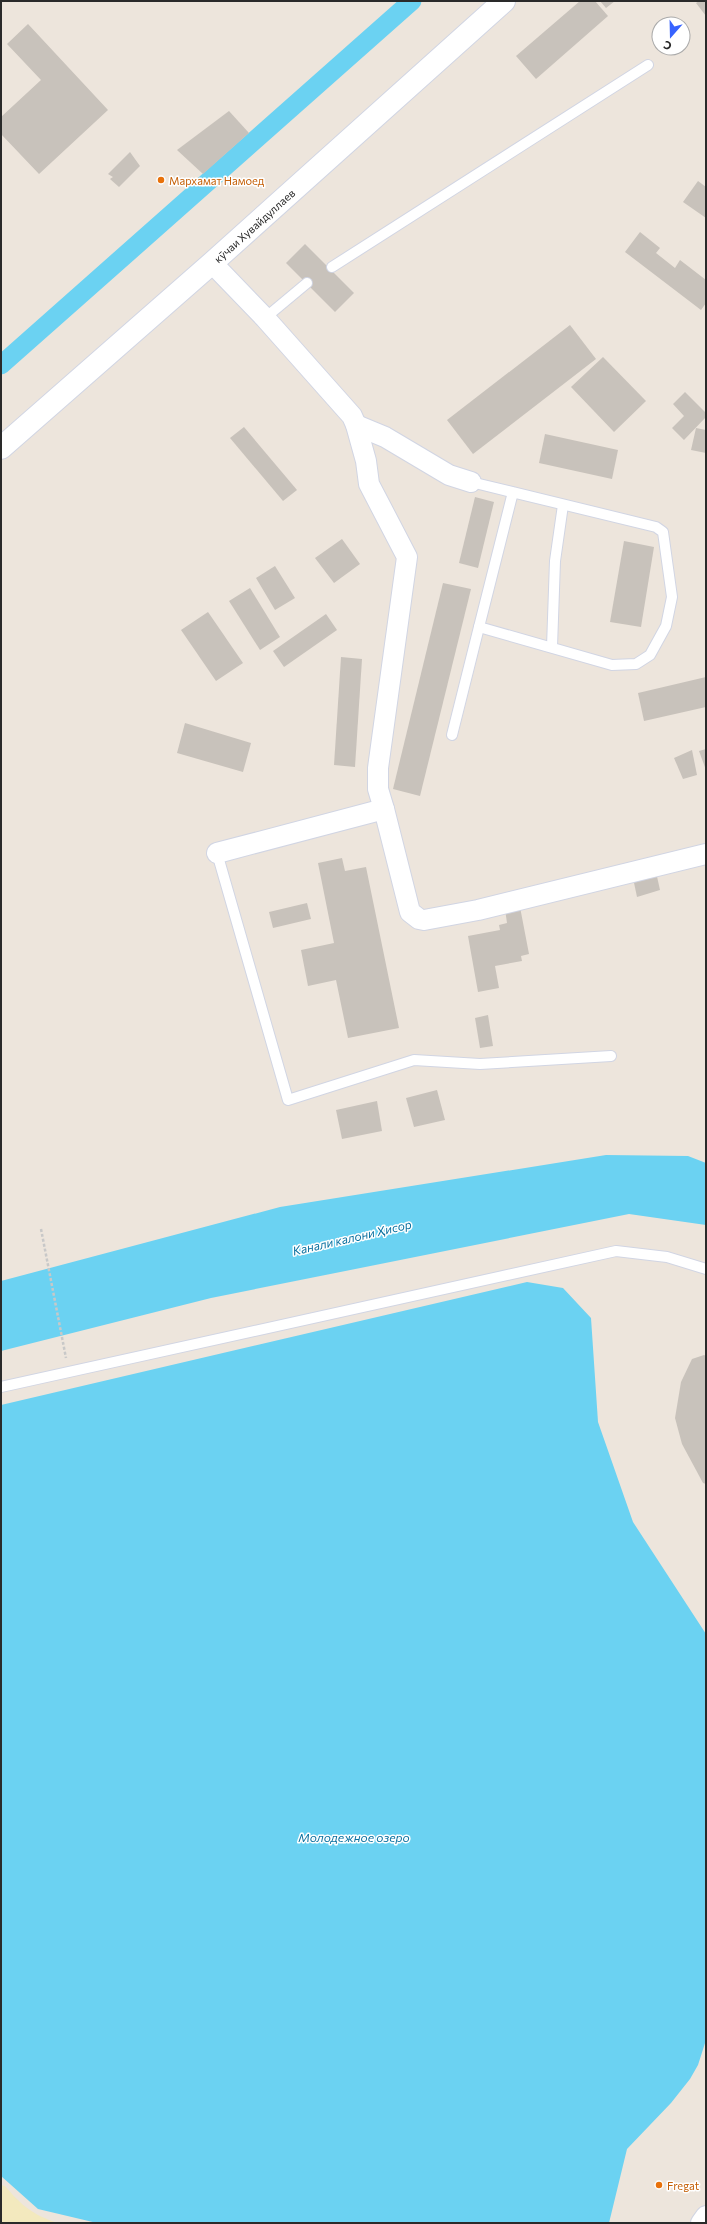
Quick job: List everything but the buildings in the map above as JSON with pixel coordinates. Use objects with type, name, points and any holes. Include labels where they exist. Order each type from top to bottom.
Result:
[{"type":"street","name":"кӯчаи Хувайдуллаев","points":[[1,448],[212,263],[504,1]]},
{"type":"street","points":[[212,263],[265,318],[344,405],[356,425],[366,461],[369,484],[407,557],[378,768],[378,789],[410,912],[419,919],[424,920],[478,910],[706,854]]},
{"type":"street","points":[[356,425],[385,437],[449,474],[471,482]]},
{"type":"street","points":[[217,853],[384,809]]},
{"type":"street","points":[[701,2223],[706,2216]]},
{"type":"lane","points":[[332,267],[648,65]]},
{"type":"lane","points":[[265,318],[306,283]]},
{"type":"lane","points":[[471,482],[656,527],[663,532],[672,597],[666,626],[650,655],[636,664],[612,665],[479,627]]},
{"type":"lane","points":[[452,735],[513,492]]},
{"type":"lane","points":[[552,647],[555,561],[563,505]]},
{"type":"lane","points":[[217,853],[288,1100],[414,1060],[487,1064],[612,1056]]},
{"type":"lane","points":[[1,1387],[616,1251],[668,1258],[706,1269]]},
{"type":"path","points":[[41,1229],[69,1372]]},
{"type":"sand","points":[[1,2185],[5,2186],[28,2209],[42,2217],[58,2223],[1,2223]]},
{"type":"water","name":"Канали калони Ҳисор","points":[[606,1155],[688,1156],[706,1163],[706,1225],[629,1214],[211,1298],[1,1351],[1,1281],[280,1207]]},
{"type":"water","name":"Молодежное озеро","points":[[527,1282],[563,1288],[591,1318],[598,1422],[633,1522],[706,1634],[706,2040],[698,2065],[690,2079],[671,2103],[627,2149],[609,2223],[97,2223],[38,2209],[1,2176],[1,1405]]},
{"type":"waterway","points":[[1,365],[412,1]]},
{"type":"place","name":"Мархамат Намоед","points":[[161,180]]},
{"type":"place","name":"Fregat","points":[[659,2185]]}]
